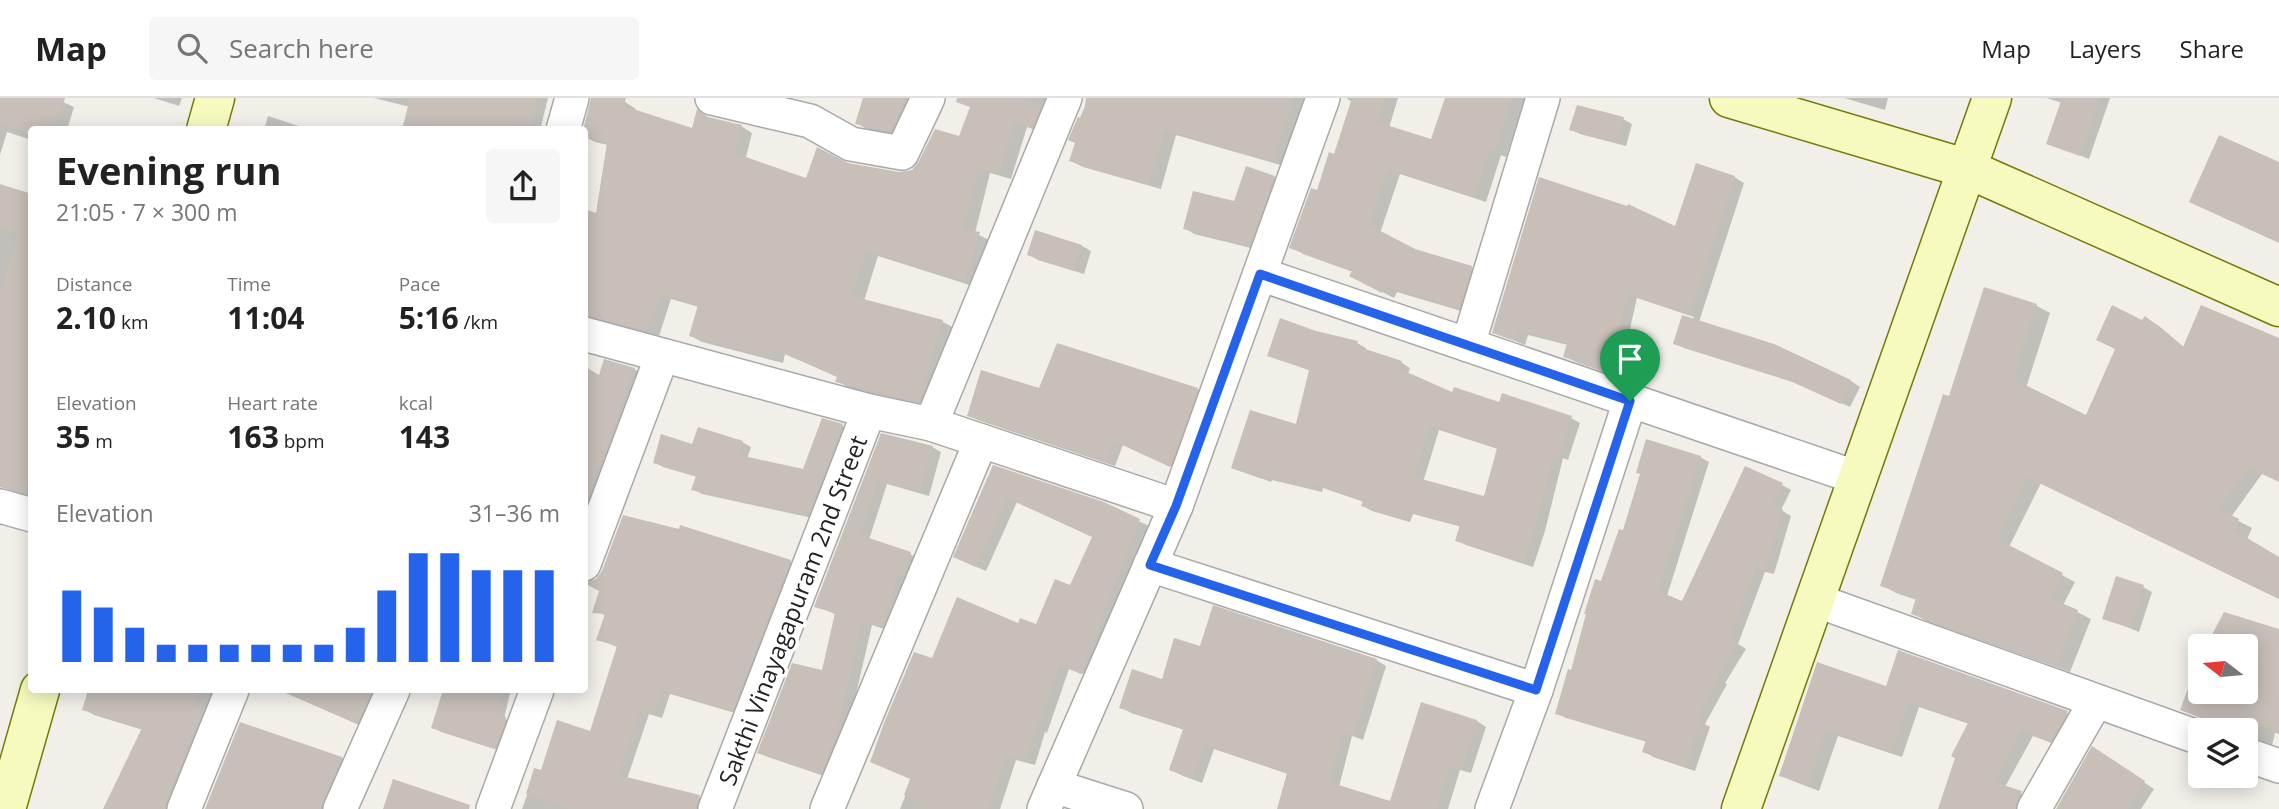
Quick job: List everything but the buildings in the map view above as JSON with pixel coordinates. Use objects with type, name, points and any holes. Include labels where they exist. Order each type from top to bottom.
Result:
[{"type":"main road","points":[[207,126],[215,98]]},
{"type":"main road","points":[[1729,98],[1968,169],[2279,307]]},
{"type":"main road","points":[[1741,809],[1992,98]]},
{"type":"main road","points":[[6,809],[39,693]]},
{"type":"street","points":[[564,126],[572,98]]},
{"type":"street","points":[[712,98],[810,121],[851,144],[902,153],[928,98]]},
{"type":"street","points":[[931,424],[1065,98]]},
{"type":"street","points":[[1126,809],[1049,798],[1176,506],[1323,98]]},
{"type":"street","points":[[1468,345],[1543,98]]},
{"type":"street","points":[[1260,274],[1858,478]]},
{"type":"street","points":[[588,335],[869,411],[931,424],[1176,506]]},
{"type":"street","points":[[588,553],[662,356]]},
{"type":"street","points":[[1492,809],[1536,690],[1630,401]]},
{"type":"street","name":"Sakthi Vinayagapuram 2nd Street","points":[[715,809],[869,411]]},
{"type":"street","points":[[827,809],[981,441]]},
{"type":"street","points":[[0,506],[28,514]]},
{"type":"street","points":[[1150,565],[1536,690]]},
{"type":"street","points":[[1815,600],[2188,734]]},
{"type":"street","points":[[184,809],[232,693]]},
{"type":"street","points":[[340,809],[392,693]]},
{"type":"street","points":[[493,809],[536,693]]},
{"type":"street","points":[[2034,809],[2096,701]]},
{"type":"street","points":[[2258,759],[2279,766]]},
{"type":"route","points":[[1260,274],[1630,401],[1536,690],[1150,565],[1176,506],[1260,274]]}]
